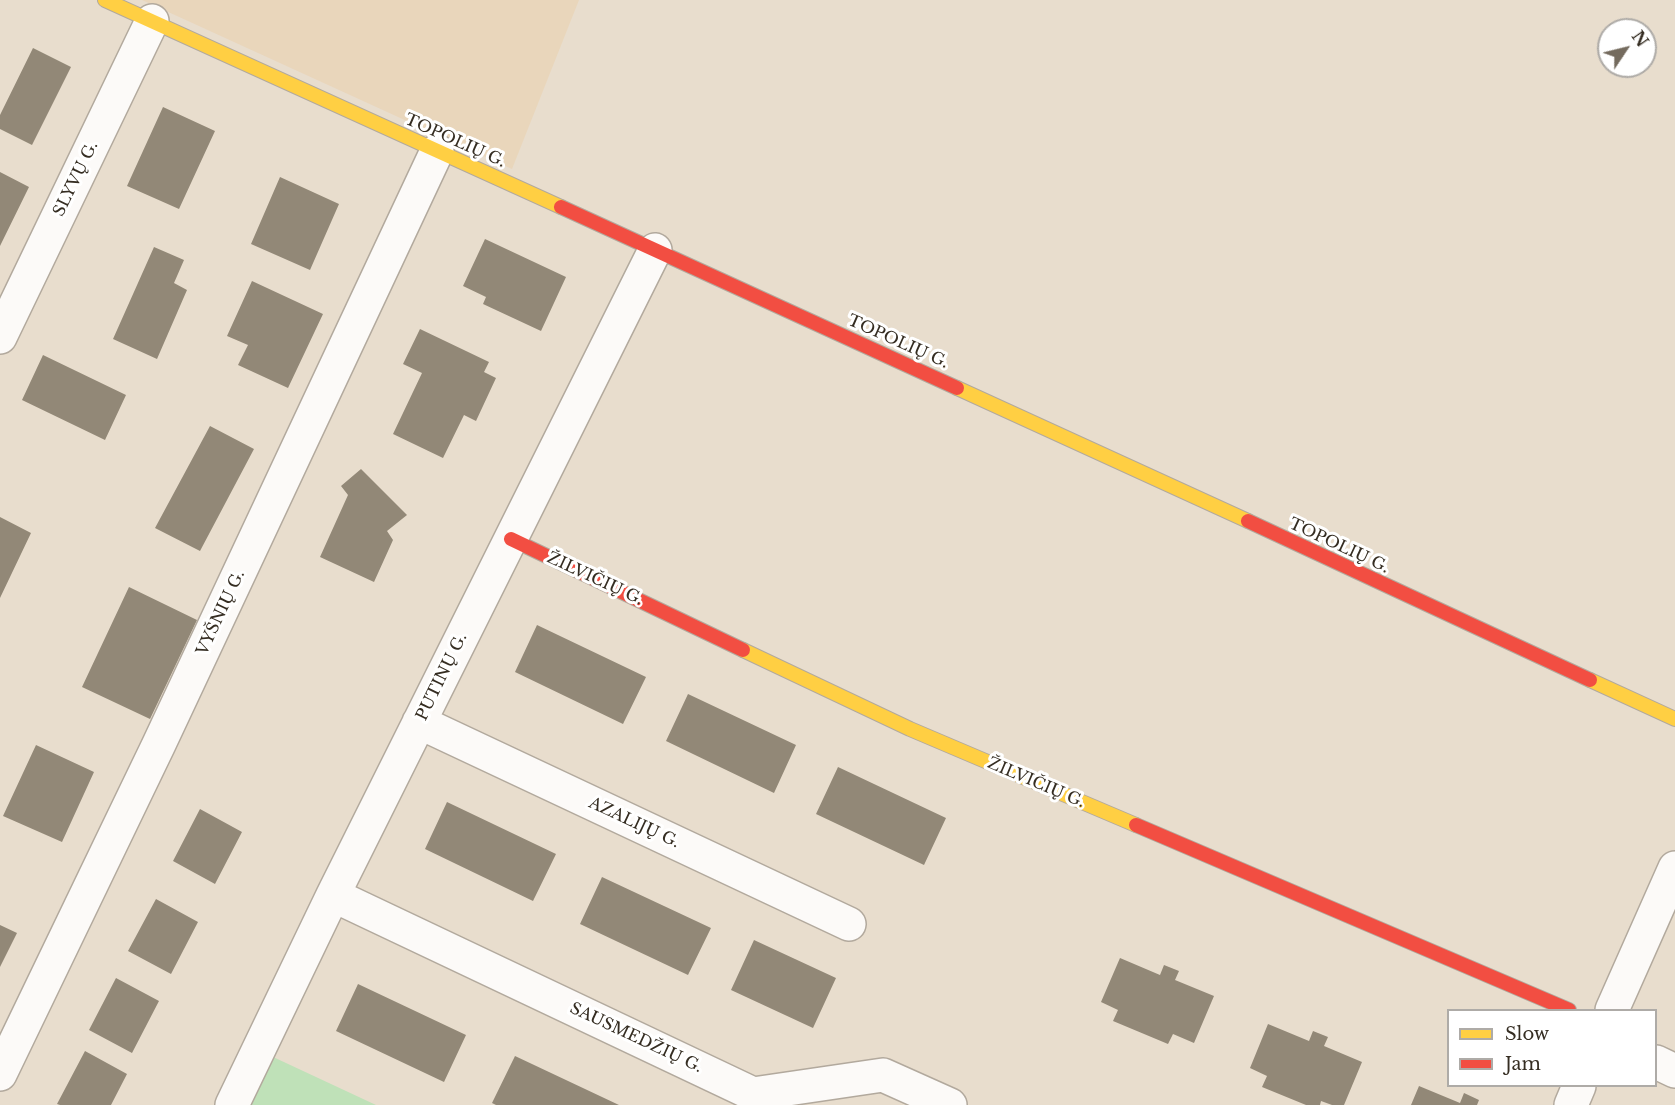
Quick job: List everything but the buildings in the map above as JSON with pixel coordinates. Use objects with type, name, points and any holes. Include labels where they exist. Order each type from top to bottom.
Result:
[{"type":"street","name":"TOPOLIŲ G.","points":[[105,0],[1038,424],[1675,719]]},
{"type":"street","name":"SLYVŲ G.","points":[[0,337],[152,21]]},
{"type":"street","name":"VYŠNIŲ G.","points":[[0,1074],[170,722],[437,151]]},
{"type":"street","name":"PUTINŲ G.","points":[[232,1105],[333,895],[655,250]]},
{"type":"street","name":"ŽILVIČIŲ G.","points":[[511,538],[910,729],[1564,1009]]},
{"type":"street","name":"AZALIJŲ G.","points":[[419,722],[849,924]]},
{"type":"street","points":[[1613,1009],[1675,868]]},
{"type":"street","name":"SAUSMEDŽIŲ G.","points":[[333,895],[753,1094],[883,1075],[950,1105]]},
{"type":"street","points":[[1657,1062],[1675,1071]]},
{"type":"street","points":[[1571,1105],[1580,1087]]},
{"type":"shaded area","points":[[142,0],[579,0],[512,169]]},
{"type":"green space","points":[[271,1056],[376,1105],[248,1105]]},
{"type":"traffic: slow","points":[[105,0],[561,207]]},
{"type":"traffic: slow","points":[[957,388],[1248,521]]},
{"type":"traffic: slow","points":[[743,650],[910,729],[1136,825]]},
{"type":"traffic: slow","points":[[1590,680],[1675,719]]},
{"type":"traffic: jam","points":[[561,207],[957,388]]},
{"type":"traffic: jam","points":[[1248,521],[1590,680]]},
{"type":"traffic: jam","points":[[511,539],[743,650]]},
{"type":"traffic: jam","points":[[1136,825],[1567,1009]]}]
